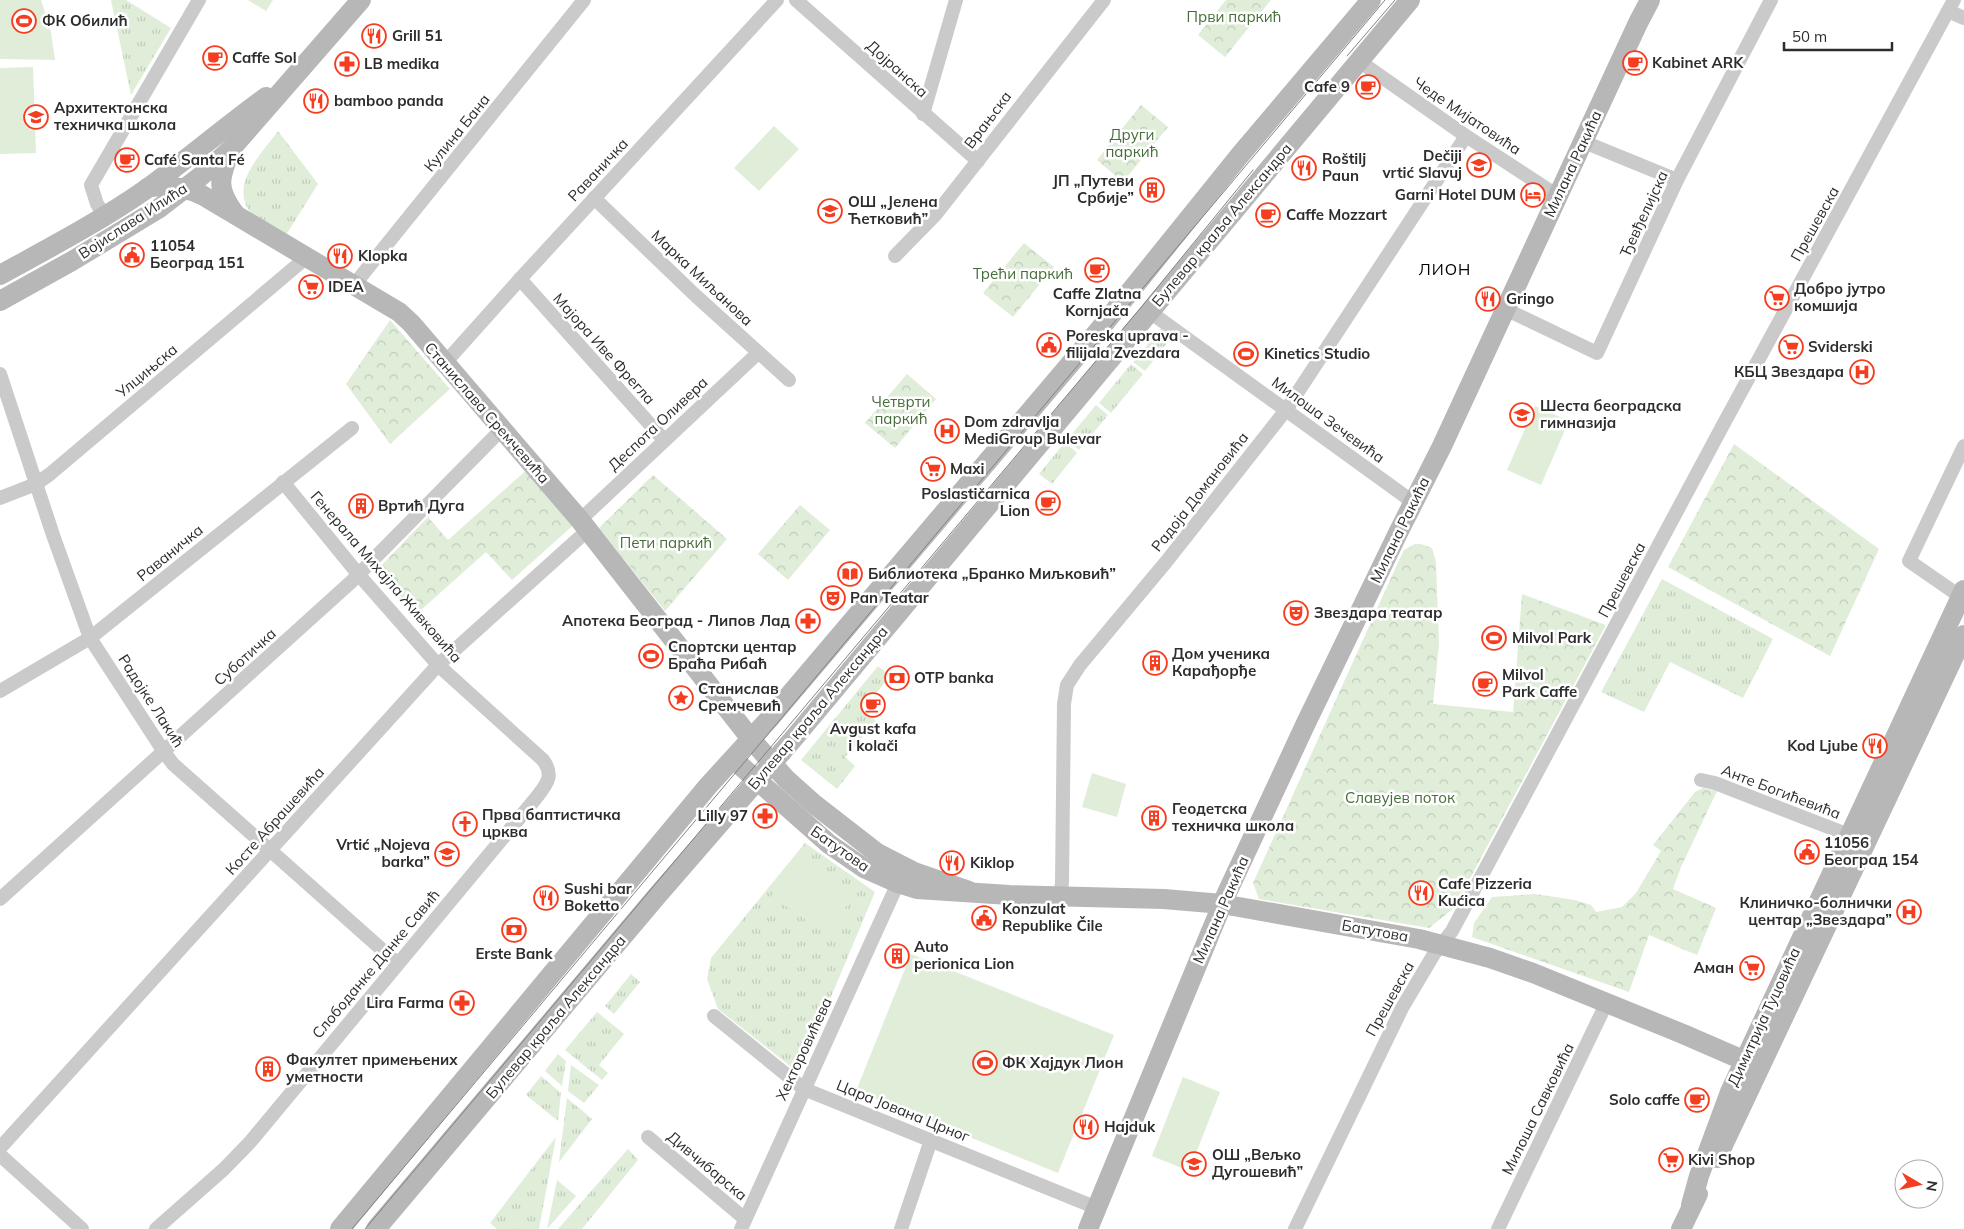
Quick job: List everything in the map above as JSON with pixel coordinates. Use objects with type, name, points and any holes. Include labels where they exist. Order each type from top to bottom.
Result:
[{"type":"main road","name":"Војислава Илића","points":[[0,301],[72,261],[158,209],[186,188],[231,149],[361,0]]},
{"type":"main road","name":"Булевар краља Александра","points":[[340,1229],[708,786],[1092,337],[1240,155],[1370,0]]},
{"type":"main road","name":"Булевар краља Александра","points":[[376,1229],[656,897],[758,780],[1410,0]]},
{"type":"main road","name":"Милана Ракића","points":[[1088,1229],[1222,904],[1306,723],[1446,438],[1638,22],[1650,0]]},
{"type":"main road","name":"Војислава Илића","points":[[0,275],[105,216],[147,188],[185,161],[236,119],[292,79]]},
{"type":"main road","points":[[231,149],[221,186],[224,200],[236,215]]},
{"type":"main road","name":"Станислава Сремчевића","points":[[147,188],[160,186],[186,188],[308,257],[404,316],[584,525],[751,738]]},
{"type":"main road","name":"Димитрија Туцовића","points":[[1681,1229],[1691,1205],[1706,1180],[1752,1064],[1849,836],[1963,595]]},
{"type":"main road","name":"Димитрија Туцовића","points":[[1752,1064],[1964,635]]},
{"type":"main road","name":"Батутова","points":[[751,738],[786,779],[814,804],[877,853],[914,872],[969,891]]},
{"type":"main road","name":"Батутова","points":[[733,759],[829,844],[864,868],[917,889],[1009,895],[1164,899],[1222,904],[1442,944],[1512,966],[1607,1002],[1752,1064]]},
{"type":"street","points":[[105,216],[97,204],[91,185],[199,0]]},
{"type":"street","name":"Кулина Бана","points":[[354,285],[584,0]]},
{"type":"street","name":"Раваничка","points":[[444,364],[777,0]]},
{"type":"street","name":"Дојранска","points":[[796,0],[978,161]]},
{"type":"street","points":[[923,114],[956,0]]},
{"type":"street","name":"Врањска","points":[[895,256],[936,214],[1104,0]]},
{"type":"street","name":"Ђевђелијска","points":[[1505,309],[1597,353],[1677,180],[1771,0]]},
{"type":"street","points":[[1951,5],[1964,18]]},
{"type":"street","name":"Прешевска","points":[[1295,1229],[1380,1050],[1434,954],[1452,932],[1723,425],[1951,5]]},
{"type":"street","name":"Чеде Мијатовића","points":[[1359,61],[1466,136],[1558,196]]},
{"type":"street","name":"Радоја Домановића","points":[[1060,896],[1062,883],[1064,704],[1067,685],[1080,665],[1166,562],[1286,410],[1466,136]]},
{"type":"street","points":[[1584,142],[1677,180]]},
{"type":"street","name":"Марка Миљанова","points":[[594,198],[758,353],[790,380]]},
{"type":"street","name":"Улцињска","points":[[0,498],[36,484],[50,474],[308,257]]},
{"type":"street","name":"Мајора Иве Фрегла","points":[[520,279],[664,440]]},
{"type":"street","name":"Милоша Зечевића","points":[[1150,312],[1414,502]]},
{"type":"street","name":"Деспота Оливера","points":[[584,525],[664,440],[758,353]]},
{"type":"street","name":"Радојке Лакић","points":[[0,374],[90,638],[164,752],[173,764],[397,963]]},
{"type":"street","name":"Раваничка","points":[[0,691],[90,638],[352,428]]},
{"type":"street","name":"Суботичка","points":[[0,899],[359,575],[502,429]]},
{"type":"street","points":[[1963,595],[1909,561],[1964,446]]},
{"type":"street","name":"Генерала Михајла Живковића","points":[[283,482],[359,575],[438,665],[543,760],[548,767],[549,776]]},
{"type":"street","name":"Косте Абрашевића","points":[[0,1148],[438,665],[584,525]]},
{"type":"street","name":"Слободанке Данке Савић","points":[[156,1229],[224,1169],[251,1141],[536,798],[545,786],[549,776]]},
{"type":"street","name":"Анте Богићевића","points":[[1701,780],[1715,783],[1849,836]]},
{"type":"street","name":"Хекторовићева","points":[[743,1224],[898,883]]},
{"type":"street","name":"Милоша Савковића","points":[[1498,1229],[1607,1002]]},
{"type":"street","name":"Цара Јована Црног","points":[[714,1016],[804,1089],[1097,1208]]},
{"type":"street","name":"Дивчибарска","points":[[648,1137],[743,1224]]},
{"type":"street","points":[[900,1229],[931,1140]]},
{"type":"street","points":[[0,1155],[82,1229]]},
{"type":"green space","name":"ФК Обилић","points":[[0,0],[41,0],[51,32],[55,60],[0,59]]},
{"type":"green space","points":[[111,0],[126,0],[171,28],[131,95]]},
{"type":"green space","points":[[248,0],[273,0],[266,11]]},
{"type":"green space","name":"Први паркић","points":[[1226,0],[1271,0],[1225,57],[1198,35]]},
{"type":"green space","points":[[33,67],[36,153],[0,154],[0,68]]},
{"type":"green space","name":"Други паркић","points":[[1141,105],[1168,127],[1123,182],[1097,160]]},
{"type":"green space","points":[[774,126],[799,149],[759,191],[734,168]]},
{"type":"green space","points":[[278,131],[318,184],[286,235],[255,218],[245,204],[243,193],[249,171]]},
{"type":"green space","name":"Трећи паркић","points":[[1024,243],[1054,267],[1013,317],[983,293]]},
{"type":"green space","points":[[390,320],[450,389],[390,444],[346,384]]},
{"type":"green space","points":[[1162,327],[1173,336],[1145,371],[1133,362]]},
{"type":"green space","points":[[1131,364],[1143,374],[1111,413],[1099,403]]},
{"type":"green space","name":"Четврти паркић","points":[[907,374],[936,399],[895,448],[865,423]]},
{"type":"green space","points":[[1096,405],[1108,415],[1079,450],[1067,440]]},
{"type":"green space","points":[[1535,406],[1569,421],[1541,485],[1507,470]]},
{"type":"green space","points":[[1065,442],[1077,453],[1052,484],[1039,474]]},
{"type":"green space","points":[[1734,444],[1879,549],[1830,656],[1668,567]]},
{"type":"green space","points":[[530,467],[578,521],[512,580],[486,552],[413,617],[375,572],[428,517],[448,540]]},
{"type":"green space","name":"Пети паркић","points":[[653,475],[727,539],[665,611],[599,528]]},
{"type":"green space","points":[[800,505],[830,530],[788,580],[758,554]]},
{"type":"green space","name":"Славујев поток","points":[[1415,544],[1432,548],[1436,562],[1439,644],[1433,704],[1513,712],[1522,594],[1606,625],[1454,908],[1429,928],[1259,899],[1253,883],[1400,558],[1404,550]]},
{"type":"green space","points":[[1662,579],[1773,639],[1743,698],[1670,662],[1644,712],[1601,692]]},
{"type":"green space","points":[[878,666],[890,676],[863,710],[876,721],[845,757],[855,766],[837,789],[801,760]]},
{"type":"green space","points":[[1092,773],[1126,784],[1117,817],[1082,807]]},
{"type":"green space","points":[[1703,788],[1717,791],[1681,867],[1673,889],[1716,908],[1697,955],[1649,935],[1629,992],[1472,937],[1474,923],[1492,897],[1535,894],[1575,900],[1591,905],[1596,912],[1622,907],[1636,893],[1661,851],[1653,845],[1695,792]]},
{"type":"green space","points":[[805,843],[875,892],[799,1073],[718,1009],[707,979],[711,958]]},
{"type":"green space","points":[[797,858],[853,896],[828,935],[771,896]]},
{"type":"green space","name":"ФК Хајдук Лион","points":[[911,954],[1114,1035],[1058,1173],[856,1091]]},
{"type":"green space","points":[[631,974],[640,982],[614,1014],[605,1006]]},
{"type":"green space","points":[[597,1012],[624,1034],[599,1065],[608,1073],[602,1080],[565,1050]]},
{"type":"green space","points":[[558,1054],[566,1061],[562,1086],[545,1071]]},
{"type":"green space","points":[[571,1065],[599,1085],[584,1103],[568,1091]]},
{"type":"green space","points":[[541,1076],[561,1093],[558,1121],[526,1095]]},
{"type":"green space","points":[[1183,1077],[1220,1092],[1189,1171],[1152,1156]]},
{"type":"green space","points":[[567,1098],[592,1119],[559,1162]]},
{"type":"green space","points":[[556,1137],[539,1229],[497,1229],[490,1223]]},
{"type":"green space","points":[[628,1149],[638,1160],[582,1229],[558,1229]]},
{"type":"green space","points":[[557,1180],[576,1196],[547,1229]]},
{"type":"tram line","points":[[352,1229],[1385,0]]},
{"type":"tram line","points":[[1347,56],[1395,0]]},
{"type":"tram line","points":[[365,1229],[1143,305],[1253,170]]},
{"type":"place","name":"ФК Обилић","points":[[24,21]]},
{"type":"place","name":"Grill 51","points":[[374,36]]},
{"type":"place","name":"Caffe Sol","points":[[215,58]]},
{"type":"place","name":"Kabinet ARK","points":[[1635,63]]},
{"type":"place","name":"LB medika","points":[[347,64]]},
{"type":"place","name":"Cafe 9","points":[[1368,87]]},
{"type":"place","name":"bamboo panda","points":[[316,101]]},
{"type":"place","name":"Архитектонска техничка школа","points":[[36,117]]},
{"type":"place","name":"Café Santa Fé","points":[[127,160]]},
{"type":"place","name":"Dečiji vrtić Slavuj","points":[[1479,165]]},
{"type":"place","name":"Roštilj Paun","points":[[1304,168]]},
{"type":"place","name":"ЈП „Путеви Србије”","points":[[1152,190]]},
{"type":"place","name":"Garni Hotel DUM","points":[[1533,195]]},
{"type":"place","name":"ОШ „Јелена Ћетковић”","points":[[830,211]]},
{"type":"place","name":"Caffe Mozzart","points":[[1268,215]]},
{"type":"place","name":"11054 Београд 151","points":[[132,255]]},
{"type":"place","name":"Klopka","points":[[340,256]]},
{"type":"place","name":"Caffe Zlatna Kornjača","points":[[1097,270]]},
{"type":"place","name":"IDEA","points":[[311,287]]},
{"type":"place","name":"Добро јутро комшија","points":[[1777,298]]},
{"type":"place","name":"Gringo","points":[[1488,299]]},
{"type":"place","name":"Poreska uprava - filijala Zvezdara","points":[[1049,345]]},
{"type":"place","name":"Sviderski","points":[[1791,347]]},
{"type":"place","name":"Kinetics Studio","points":[[1246,354]]},
{"type":"place","name":"КБЦ Звездара","points":[[1862,372]]},
{"type":"place","name":"Шеста београдска гимназија","points":[[1522,415]]},
{"type":"place","name":"Dom zdravlja MediGroup Bulevar","points":[[947,431]]},
{"type":"place","name":"Maxi","points":[[933,469]]},
{"type":"place","name":"Poslastičarnica Lion","points":[[1048,503]]},
{"type":"place","name":"Вртић Дуга","points":[[361,506]]},
{"type":"place","name":"Библиотека „Бранко Миљковић”","points":[[850,574]]},
{"type":"place","name":"Pan Teatar","points":[[833,598]]},
{"type":"place","name":"Звездара театар","points":[[1296,613]]},
{"type":"place","name":"Апотека Београд - Липов Лад","points":[[808,621]]},
{"type":"place","name":"Milvol Park","points":[[1494,638]]},
{"type":"place","name":"Спортски центар Браћа Рибаћ","points":[[651,656]]},
{"type":"place","name":"Дом ученика Карађорђе","points":[[1155,663]]},
{"type":"place","name":"OTP banka","points":[[897,678]]},
{"type":"place","name":"Milvol Park Caffe","points":[[1485,684]]},
{"type":"place","name":"Станислав Сремчевић","points":[[681,698]]},
{"type":"place","name":"Avgust kafa i kolači","points":[[873,705]]},
{"type":"place","name":"Kod Ljube","points":[[1875,746]]},
{"type":"place","name":"Lilly 97","points":[[765,816]]},
{"type":"place","name":"Геодетска техничка школа","points":[[1154,818]]},
{"type":"place","name":"Прва баптистичка црква","points":[[465,824]]},
{"type":"place","name":"11056 Београд 154","points":[[1807,852]]},
{"type":"place","name":"Vrtić „Nojeva barka”","points":[[447,854]]},
{"type":"place","name":"Kiklop","points":[[952,863]]},
{"type":"place","name":"Cafe Pizzeria Kućica","points":[[1421,893]]},
{"type":"place","name":"Sushi bar Boketto","points":[[546,898]]},
{"type":"place","name":"Клиничко-болнички центар „Звездара”","points":[[1909,912]]},
{"type":"place","name":"Konzulat Republike Čile","points":[[984,918]]},
{"type":"place","name":"Erste Bank","points":[[514,930]]},
{"type":"place","name":"Auto perionica Lion","points":[[897,956]]},
{"type":"place","name":"Аман","points":[[1752,968]]},
{"type":"place","name":"Lira Farma","points":[[462,1003]]},
{"type":"place","name":"ФК Хајдук Лион","points":[[985,1063]]},
{"type":"place","name":"Факултет примењених уметности","points":[[268,1069]]},
{"type":"place","name":"Solo caffe","points":[[1697,1100]]},
{"type":"place","name":"Hajduk","points":[[1086,1127]]},
{"type":"place","name":"Kivi Shop","points":[[1671,1160]]},
{"type":"place","name":"ОШ „Вељко Дугошевић”","points":[[1194,1164]]},
{"type":"district","name":"ЛИОН","points":[[1445,269]]}]
